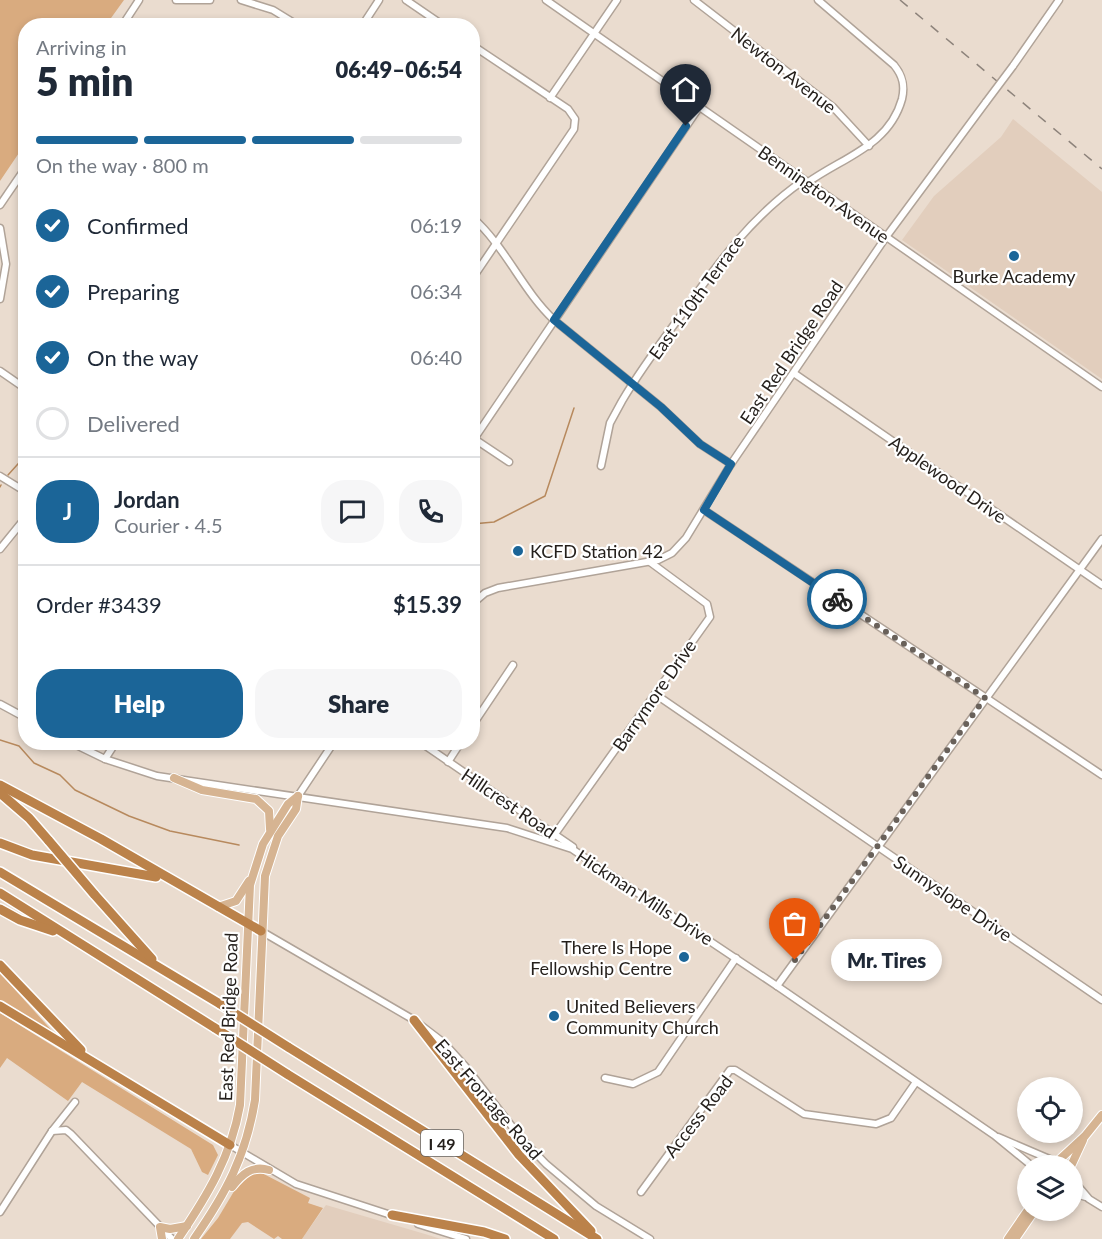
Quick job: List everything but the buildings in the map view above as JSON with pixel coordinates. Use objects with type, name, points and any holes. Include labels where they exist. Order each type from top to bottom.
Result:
[{"type":"highway","points":[[0,785],[102,839],[170,881],[261,931]]},
{"type":"highway","points":[[0,793],[29,818],[131,938],[162,969]]},
{"type":"highway","points":[[0,843],[32,855],[127,870],[170,881]]},
{"type":"highway","name":"I 49","points":[[0,872],[220,1004],[598,1239]]},
{"type":"highway","name":"I 49","points":[[0,893],[554,1239]]},
{"type":"highway","points":[[0,909],[20,920],[68,936]]},
{"type":"highway","points":[[0,965],[69,1040],[100,1067]]},
{"type":"highway","points":[[0,1006],[231,1145]]},
{"type":"highway","points":[[414,1020],[519,1155],[598,1239]]},
{"type":"highway","points":[[392,1215],[484,1232],[505,1239]]},
{"type":"main road","points":[[174,778],[202,790],[260,800],[270,811],[270,832]]},
{"type":"main road","name":"East Red Bridge Road","points":[[178,1239],[216,1181],[231,1145],[240,1105],[247,924],[252,877],[270,832],[288,804],[298,796]]},
{"type":"main road","name":"East Red Bridge Road","points":[[194,1239],[216,1207],[242,1154],[255,1100],[265,876],[278,836],[296,809],[298,796]]},
{"type":"main road","points":[[218,908],[236,901],[252,877]]},
{"type":"main road","points":[[1065,1155],[1085,1136],[1102,1115]]},
{"type":"main road","points":[[1076,1155],[1085,1136]]},
{"type":"main road","points":[[216,1207],[244,1173],[260,1167],[269,1170]]},
{"type":"main road","points":[[184,1239],[192,1218]]},
{"type":"main road","points":[[1008,1239],[1020,1221]]},
{"type":"main road","points":[[1015,1239],[1027,1221]]},
{"type":"main road","points":[[162,1239],[160,1227],[170,1229],[187,1226]]},
{"type":"street","points":[[127,18],[139,0]]},
{"type":"street","points":[[176,0],[210,0]]},
{"type":"street","points":[[241,0],[273,10],[286,18]]},
{"type":"street","points":[[367,18],[379,0]]},
{"type":"street","points":[[406,0],[432,18]]},
{"type":"street","name":"Bennington Avenue","points":[[546,0],[1102,387]]},
{"type":"street","points":[[550,98],[617,0]]},
{"type":"street","name":"Newton Avenue","points":[[694,0],[833,107],[869,146]]},
{"type":"street","name":"East 110th Terrace","points":[[601,466],[610,423],[632,383],[736,240],[766,208],[806,181],[869,146],[892,123],[903,95],[903,79],[894,65],[818,0]]},
{"type":"street","name":"East Red Bridge Road","points":[[480,597],[498,588],[650,561],[665,556],[681,545],[731,464],[795,374],[886,237],[1059,0]]},
{"type":"street","points":[[480,50],[572,112],[574,124],[574,129],[480,267]]},
{"type":"street","points":[[480,428],[700,106]]},
{"type":"street","points":[[0,205],[18,179]]},
{"type":"street","points":[[480,225],[497,243],[540,307],[632,383],[700,444],[731,464]]},
{"type":"street","points":[[0,228],[6,264],[0,299]]},
{"type":"street","points":[[0,371],[18,383]]},
{"type":"street","name":"Applewood Drive","points":[[795,374],[1102,585]]},
{"type":"street","points":[[480,443],[509,462]]},
{"type":"street","points":[[0,476],[18,487]]},
{"type":"street","points":[[704,510],[1102,775]]},
{"type":"street","points":[[0,549],[18,527]]},
{"type":"street","points":[[777,986],[1102,539]]},
{"type":"street","name":"Barrymore Drive","points":[[550,841],[710,617],[707,604],[650,561]]},
{"type":"street","points":[[480,714],[513,665]]},
{"type":"street","name":"Sunnyslope Drive","points":[[655,694],[1102,1000]]},
{"type":"street","points":[[0,704],[18,714]]},
{"type":"street","name":"Hickman Mills Drive","points":[[86,750],[137,771],[507,828],[572,849],[777,986],[994,1135],[1019,1155]]},
{"type":"street","points":[[105,759],[111,750]]},
{"type":"street","name":"East Red Bridge Road","points":[[298,796],[329,750]]},
{"type":"street","name":"Hillcrest Road","points":[[431,750],[598,865]]},
{"type":"street","points":[[448,762],[456,750]]},
{"type":"street","name":"East Frontage Road","points":[[261,931],[414,1020],[444,1043],[465,1066],[521,1138],[546,1164],[596,1206],[650,1239]]},
{"type":"street","points":[[605,1078],[633,1083],[645,1080],[658,1072],[736,958]]},
{"type":"street","name":"Access Road","points":[[641,1192],[730,1070],[735,1070],[804,1114],[876,1124],[891,1118],[916,1082]]},
{"type":"street","points":[[0,1212],[52,1131],[75,1102]]},
{"type":"street","points":[[52,1131],[66,1130],[71,1134],[172,1239]]},
{"type":"street","name":"Hickman Mills Drive","points":[[994,1135],[1038,1155]]},
{"type":"street","points":[[231,1145],[269,1170],[304,1187],[466,1239]]},
{"type":"street","points":[[1083,1191],[1102,1208]]},
{"type":"street","points":[[1083,1196],[1089,1198]]},
{"type":"shaded area","points":[[0,0],[124,0],[111,18],[18,18],[18,154],[0,181]]},
{"type":"shaded area","name":"Burke Academy","points":[[1013,119],[1102,192],[1102,379],[902,240],[934,196],[1001,137]]},
{"type":"shaded area","points":[[0,973],[55,1034],[0,1000]]},
{"type":"shaded area","points":[[0,1013],[213,1145],[218,1155],[208,1175],[202,1172],[191,1149],[82,1082],[68,1101],[7,1058],[0,1068]]},
{"type":"shaded area","points":[[258,1171],[310,1198],[308,1203],[323,1208],[302,1239],[282,1239],[278,1236],[274,1239],[248,1222],[242,1223],[230,1239],[201,1239],[218,1218],[242,1178]]},
{"type":"shaded area","points":[[326,1205],[425,1234],[441,1239],[302,1239]]},
{"type":"waterway","points":[[480,523],[494,522],[545,496],[574,408]]},
{"type":"waterway","points":[[8,475],[18,464]]},
{"type":"waterway","points":[[0,740],[18,746]]},
{"type":"waterway","points":[[23,750],[34,763],[60,775],[75,790],[129,816],[170,831],[239,845]]},
{"type":"railway","points":[[900,0],[1102,169]]},
{"type":"way so far","points":[[795,960],[985,698],[837,599]]},
{"type":"place","name":"Burke Academy","points":[[1014,256]]},
{"type":"place","name":"KCFD Station 42","points":[[518,551]]},
{"type":"place","name":"There Is Hope Fellowship Centre","points":[[684,957]]},
{"type":"place","name":"Mr. Tires","points":[[795,960]]},
{"type":"place","name":"United Believers Community Church","points":[[554,1016]]},
{"type":"route","points":[[686,126],[554,320],[661,407],[700,444],[731,464],[704,510],[837,599]]}]
